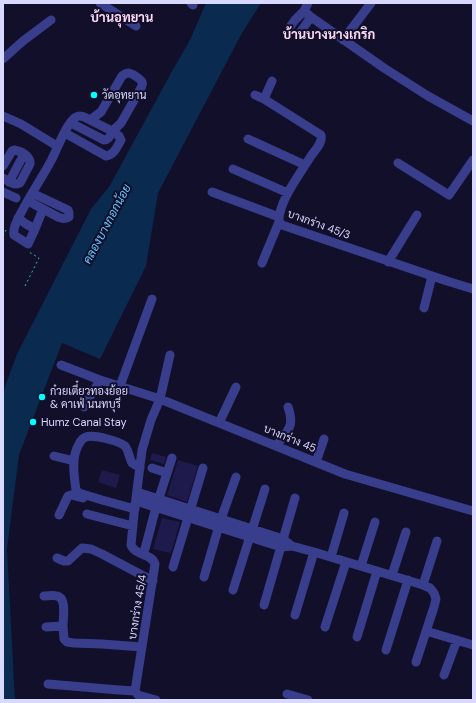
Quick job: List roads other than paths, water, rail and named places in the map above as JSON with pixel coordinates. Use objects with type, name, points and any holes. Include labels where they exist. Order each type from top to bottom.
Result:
[{"type":"street","points":[[100,3],[136,26]]},
{"type":"street","points":[[344,40],[371,3]]},
{"type":"street","points":[[308,10],[344,40],[384,68],[428,96],[473,121]]},
{"type":"street","points":[[290,27],[295,20],[308,10]]},
{"type":"street","points":[[301,31],[308,10]]},
{"type":"street","points":[[3,59],[23,41],[51,20]]},
{"type":"street","points":[[71,123],[104,140],[107,140],[112,131],[121,123],[141,88],[142,82],[131,74],[124,74],[101,112],[90,120]]},
{"type":"street","name":"บางกร่าง 45/3","points":[[272,81],[259,97],[322,135],[321,142],[288,193],[278,220],[282,225],[473,290]]},
{"type":"street","points":[[3,116],[22,124],[58,146]]},
{"type":"street","points":[[43,209],[28,244],[14,235],[13,232],[18,218],[52,159],[65,133],[76,117],[82,116],[112,131],[120,136],[121,140],[112,154],[106,156],[65,133]]},
{"type":"street","points":[[248,139],[306,165]]},
{"type":"street","points":[[3,166],[12,151],[17,150],[30,159],[31,162],[20,183],[15,184],[6,180]]},
{"type":"street","points":[[398,163],[449,195],[473,160]]},
{"type":"street","points":[[233,169],[288,193]]},
{"type":"street","points":[[3,192],[16,198]]},
{"type":"street","points":[[212,192],[278,220],[262,263]]},
{"type":"street","points":[[30,197],[68,210],[69,217],[63,219],[43,209],[30,197]]},
{"type":"street","points":[[388,262],[417,215]]},
{"type":"street","points":[[18,218],[35,229]]},
{"type":"street","points":[[424,308],[432,276]]},
{"type":"street","points":[[120,386],[152,299]]},
{"type":"street","name":"บางกร่าง 45/4","points":[[135,691],[156,564],[154,560],[133,548],[131,545],[135,504],[142,450],[151,420],[160,399],[170,355]]},
{"type":"street","name":"บางกร่าง 45","points":[[61,365],[100,380],[160,399],[345,474],[473,511]]},
{"type":"street","points":[[84,407],[100,380]]},
{"type":"street","points":[[219,423],[236,387]]},
{"type":"street","points":[[276,446],[291,425],[288,407]]},
{"type":"street","points":[[140,468],[132,463],[128,451],[121,444],[94,436],[85,437],[80,442],[74,461],[76,490],[79,493],[102,500],[135,504],[157,503],[252,534],[392,575],[430,588],[436,599],[416,662]]},
{"type":"street","points":[[316,462],[324,439]]},
{"type":"street","points":[[54,456],[74,461]]},
{"type":"street","points":[[145,549],[157,503],[172,458]]},
{"type":"street","points":[[152,468],[167,473]]},
{"type":"street","points":[[173,567],[202,468]]},
{"type":"street","points":[[204,577],[236,477]]},
{"type":"street","points":[[233,590],[265,489]]},
{"type":"street","points":[[59,515],[68,496],[71,495],[135,504]]},
{"type":"street","points":[[264,605],[295,498]]},
{"type":"street","points":[[331,557],[344,513]]},
{"type":"street","points":[[87,514],[133,526]]},
{"type":"street","points":[[361,566],[375,522]]},
{"type":"street","points":[[392,575],[406,532]]},
{"type":"street","points":[[423,585],[437,541]]},
{"type":"street","points":[[57,558],[68,561],[82,548],[86,548],[153,578]]},
{"type":"street","points":[[295,615],[314,552]]},
{"type":"street","points":[[325,627],[346,562]]},
{"type":"street","points":[[357,637],[377,571]]},
{"type":"street","points":[[386,650],[408,580]]},
{"type":"street","points":[[44,596],[58,596],[63,601],[64,639],[67,642],[142,647]]},
{"type":"street","points":[[46,627],[63,626]]},
{"type":"street","points":[[426,631],[473,645]]},
{"type":"street","points":[[444,675],[457,640]]},
{"type":"street","points":[[48,684],[135,691],[138,695],[156,700]]},
{"type":"street","points":[[287,694],[308,700]]},
{"type":"water","name":"คลองบางกอกน้อย","points":[[206,3],[261,3],[242,33],[158,193],[146,266],[100,359],[62,343],[19,455],[7,549],[15,700],[3,700],[3,392],[17,354],[91,209],[109,187],[190,40]]},
{"type":"place","name":"วัดอุทยาน","points":[[94,95]]},
{"type":"place","name":"ก๋วยเตี๋ยวทองย้อย & คาเฟ่ นนทบุรี","points":[[42,397]]},
{"type":"place","name":"Humz Canal Stay","points":[[33,422]]},
{"type":"district","name":"บ้านอุทยาน","points":[[122,17]]},
{"type":"district","name":"บ้านบางนางเกริก","points":[[329,34]]}]
